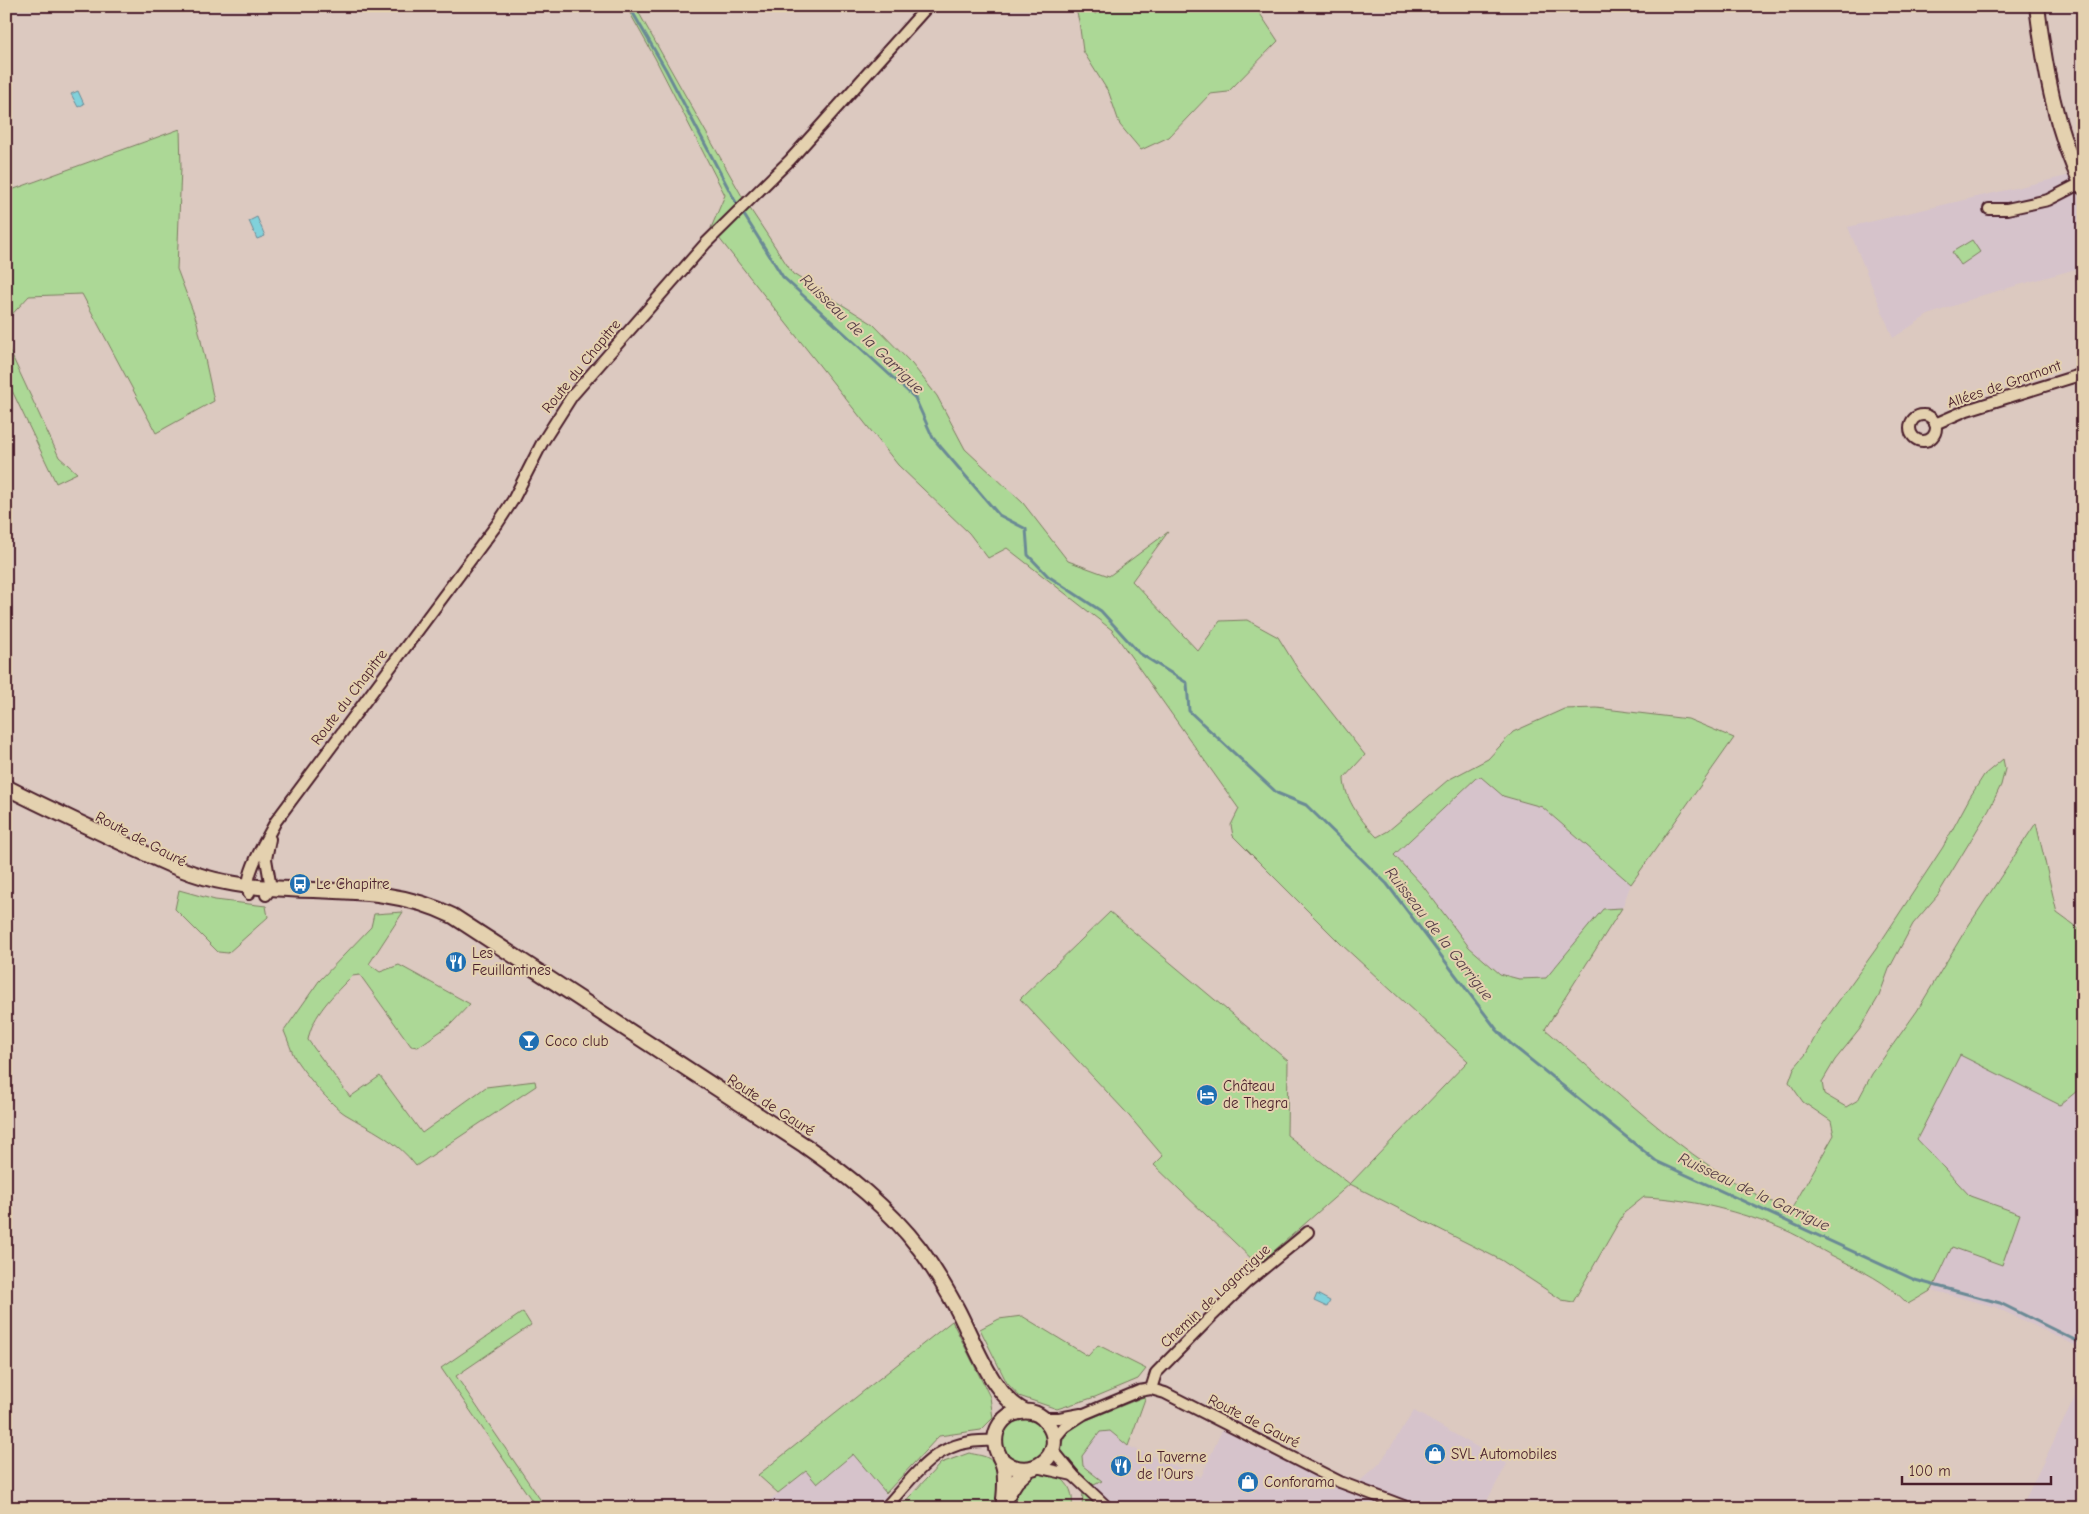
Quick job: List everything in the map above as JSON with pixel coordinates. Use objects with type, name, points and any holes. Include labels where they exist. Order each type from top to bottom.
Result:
[{"type":"street","name":"Route du Chapitre","points":[[247,890],[271,831],[298,790],[498,523],[513,500],[542,443],[572,396],[706,243],[790,160],[928,6]]},
{"type":"street","points":[[1990,209],[2007,209],[2048,200],[2082,185],[2065,145],[2053,105],[2037,6]]},
{"type":"street","name":"Allées de Gramont","points":[[1936,424],[1975,407],[2083,374]]},
{"type":"street","name":"Route de Gauré","points":[[6,787],[71,820],[189,873],[247,890],[268,892],[378,893],[400,897],[439,910],[463,924],[796,1140],[853,1180],[888,1212],[920,1250],[956,1307],[1002,1395],[1024,1411]]},
{"type":"street","name":"Route du Chapitre","points":[[268,892],[266,859],[271,831]]},
{"type":"street","name":"Chemin de Lagarrigue","points":[[1151,1389],[1156,1373],[1209,1319],[1246,1283],[1308,1232]]},
{"type":"street","name":"Route de Gauré","points":[[993,1380],[1000,1407],[1000,1424]]},
{"type":"street","points":[[1003,1504],[1016,1481],[1046,1460],[1053,1444],[1064,1427],[1084,1414],[1140,1391],[1151,1389]]},
{"type":"street","name":"Route de Gauré","points":[[1151,1389],[1179,1400],[1340,1482],[1409,1508]]},
{"type":"street","points":[[1003,1504],[1005,1470],[995,1441],[1000,1424],[1010,1415],[1024,1411],[1037,1414],[1049,1424],[1053,1444],[1074,1476],[1108,1508]]},
{"type":"street","points":[[1043,1418],[1084,1414]]},
{"type":"street","points":[[885,1508],[942,1450],[960,1442],[995,1441]]},
{"type":"street","points":[[1001,1458],[1014,1468],[1032,1468],[1074,1476]]},
{"type":"shaded area","points":[[2071,175],[2083,201],[2083,267],[1983,295],[1928,315],[1893,338],[1848,227]]},
{"type":"shaded area","points":[[1481,777],[1503,796],[1542,807],[1631,884],[1622,908],[1603,909],[1546,978],[1519,979],[1500,974],[1469,947],[1423,886],[1394,855],[1476,778]]},
{"type":"shaded area","points":[[1960,1054],[2060,1105],[2083,1086],[2083,1349],[1995,1307],[1932,1290],[1952,1247],[1917,1139]]},
{"type":"shaded area","points":[[2083,1381],[2083,1508],[2021,1508]]},
{"type":"shaded area","points":[[1414,1411],[1507,1464],[1483,1508],[1428,1508],[1359,1482],[1380,1463]]},
{"type":"shaded area","points":[[1222,1430],[1335,1487],[1386,1508],[1098,1508],[1083,1492],[1102,1481],[1083,1466],[1081,1456],[1100,1432],[1110,1431],[1128,1446],[1201,1477]]},
{"type":"shaded area","points":[[853,1454],[886,1493],[887,1508],[760,1508],[806,1471],[817,1483]]},
{"type":"green space","points":[[626,6],[635,6],[743,198],[793,274],[873,324],[912,364],[937,396],[965,449],[1023,503],[1068,561],[1109,576],[1168,532],[1132,581],[1198,651],[1220,621],[1247,620],[1278,637],[1299,671],[1365,755],[1344,778],[1345,786],[1355,810],[1377,837],[1388,831],[1448,780],[1488,759],[1513,732],[1564,709],[1597,708],[1688,719],[1734,738],[1631,884],[1542,807],[1503,796],[1481,777],[1476,778],[1394,855],[1423,886],[1469,947],[1500,974],[1519,979],[1546,978],[1603,909],[1622,908],[1545,1029],[1662,1130],[1725,1176],[1758,1195],[1791,1210],[1834,1135],[1831,1121],[1803,1102],[1789,1082],[1794,1068],[1806,1054],[1822,1024],[1876,949],[1943,847],[1984,775],[2003,759],[2005,769],[2001,785],[1989,810],[1937,896],[1913,924],[1889,969],[1879,996],[1860,1029],[1835,1060],[1822,1082],[1824,1094],[1846,1107],[1858,1100],[1872,1074],[1917,1011],[1963,934],[2036,823],[2057,913],[2083,932],[2083,1064],[2076,1068],[2083,1076],[2083,1086],[2060,1105],[1960,1055],[1917,1139],[1970,1196],[2020,1214],[2002,1265],[1952,1247],[1932,1290],[1908,1304],[1892,1289],[1874,1278],[1785,1230],[1716,1208],[1680,1200],[1644,1197],[1624,1213],[1573,1302],[1562,1300],[1501,1260],[1350,1184],[1468,1061],[1342,945],[1233,836],[1231,825],[1239,809],[1112,630],[1007,548],[988,558],[969,533],[898,465],[711,228],[725,195],[655,58]]},
{"type":"green space","points":[[1075,6],[1092,6],[1095,14],[1105,6],[1255,6],[1278,41],[1228,92],[1210,94],[1169,137],[1141,150],[1120,125],[1109,93],[1083,51]]},
{"type":"green space","points":[[180,129],[181,167],[177,269],[197,322],[214,401],[156,433],[82,294],[29,296],[6,321],[6,192]]},
{"type":"green space","points":[[1972,240],[1980,252],[1961,265],[1952,252]]},
{"type":"green space","points":[[6,343],[59,457],[77,473],[56,483],[6,378]]},
{"type":"green space","points":[[179,890],[215,900],[266,906],[268,917],[228,953],[218,952],[175,909]]},
{"type":"green space","points":[[403,912],[369,964],[380,972],[399,965],[470,1004],[451,1024],[418,1047],[411,1046],[360,975],[352,976],[319,1013],[310,1031],[308,1040],[350,1097],[380,1076],[422,1133],[486,1087],[535,1081],[536,1086],[416,1166],[401,1149],[374,1130],[345,1114],[326,1096],[296,1060],[284,1031],[319,981],[371,927],[374,914]]},
{"type":"green space","points":[[1110,912],[1288,1061],[1287,1135],[1350,1184],[1258,1265],[1154,1165],[1163,1156],[1124,1110],[1020,999]]},
{"type":"green space","points":[[523,1312],[531,1325],[456,1376],[546,1508],[537,1508],[441,1368]]},
{"type":"green space","points":[[1022,1316],[1088,1356],[1098,1345],[1146,1369],[1138,1379],[1095,1397],[1057,1409],[1019,1396],[1007,1383],[980,1329],[999,1319]]},
{"type":"green space","points":[[952,1321],[990,1397],[993,1418],[981,1430],[939,1436],[886,1493],[853,1454],[817,1484],[806,1471],[778,1493],[758,1475]]},
{"type":"green space","points":[[1146,1396],[1128,1446],[1110,1431],[1100,1432],[1082,1456],[1083,1466],[1102,1481],[1094,1485],[1070,1465],[1059,1450],[1065,1436],[1077,1424]]},
{"type":"green space","points":[[1024,1419],[1036,1423],[1042,1429],[1046,1441],[1042,1453],[1036,1459],[1024,1463],[1012,1459],[1006,1453],[1002,1441],[1006,1429],[1012,1423]]},
{"type":"green space","points":[[969,1453],[981,1455],[992,1461],[995,1465],[998,1484],[994,1508],[899,1508],[941,1463]]},
{"type":"green space","points":[[1038,1473],[1051,1473],[1053,1476],[1054,1474],[1063,1480],[1071,1492],[1072,1508],[1011,1508],[1021,1483]]},
{"type":"green space","points":[[1083,1492],[1098,1508],[1082,1508]]},
{"type":"water","points":[[78,91],[84,104],[78,107],[71,94]]},
{"type":"water","points":[[257,217],[265,236],[257,239],[249,221]]},
{"type":"water","points":[[1317,1294],[1330,1301],[1327,1307],[1314,1301]]},
{"type":"waterway","name":"Ruisseau de la Garrigue","points":[[629,6],[666,70],[734,199],[783,277],[915,398],[933,438],[999,515],[1026,529],[1028,555],[1048,576],[1101,611],[1139,653],[1187,683],[1189,711],[1277,793],[1306,805],[1387,884],[1497,1030],[1511,1044],[1656,1161],[1915,1280],[2000,1303],[2083,1344]]},
{"type":"place","name":"Le Chapitre","points":[[300,884]]},
{"type":"place","name":"Les Feuillantines","points":[[456,962]]},
{"type":"place","name":"Coco club","points":[[529,1041]]},
{"type":"place","name":"Château de Thegra","points":[[1207,1095]]},
{"type":"place","name":"SVL Automobiles","points":[[1435,1454]]},
{"type":"place","name":"La Taverne de l'Ours","points":[[1121,1466]]},
{"type":"place","name":"Conforama","points":[[1248,1482]]}]
